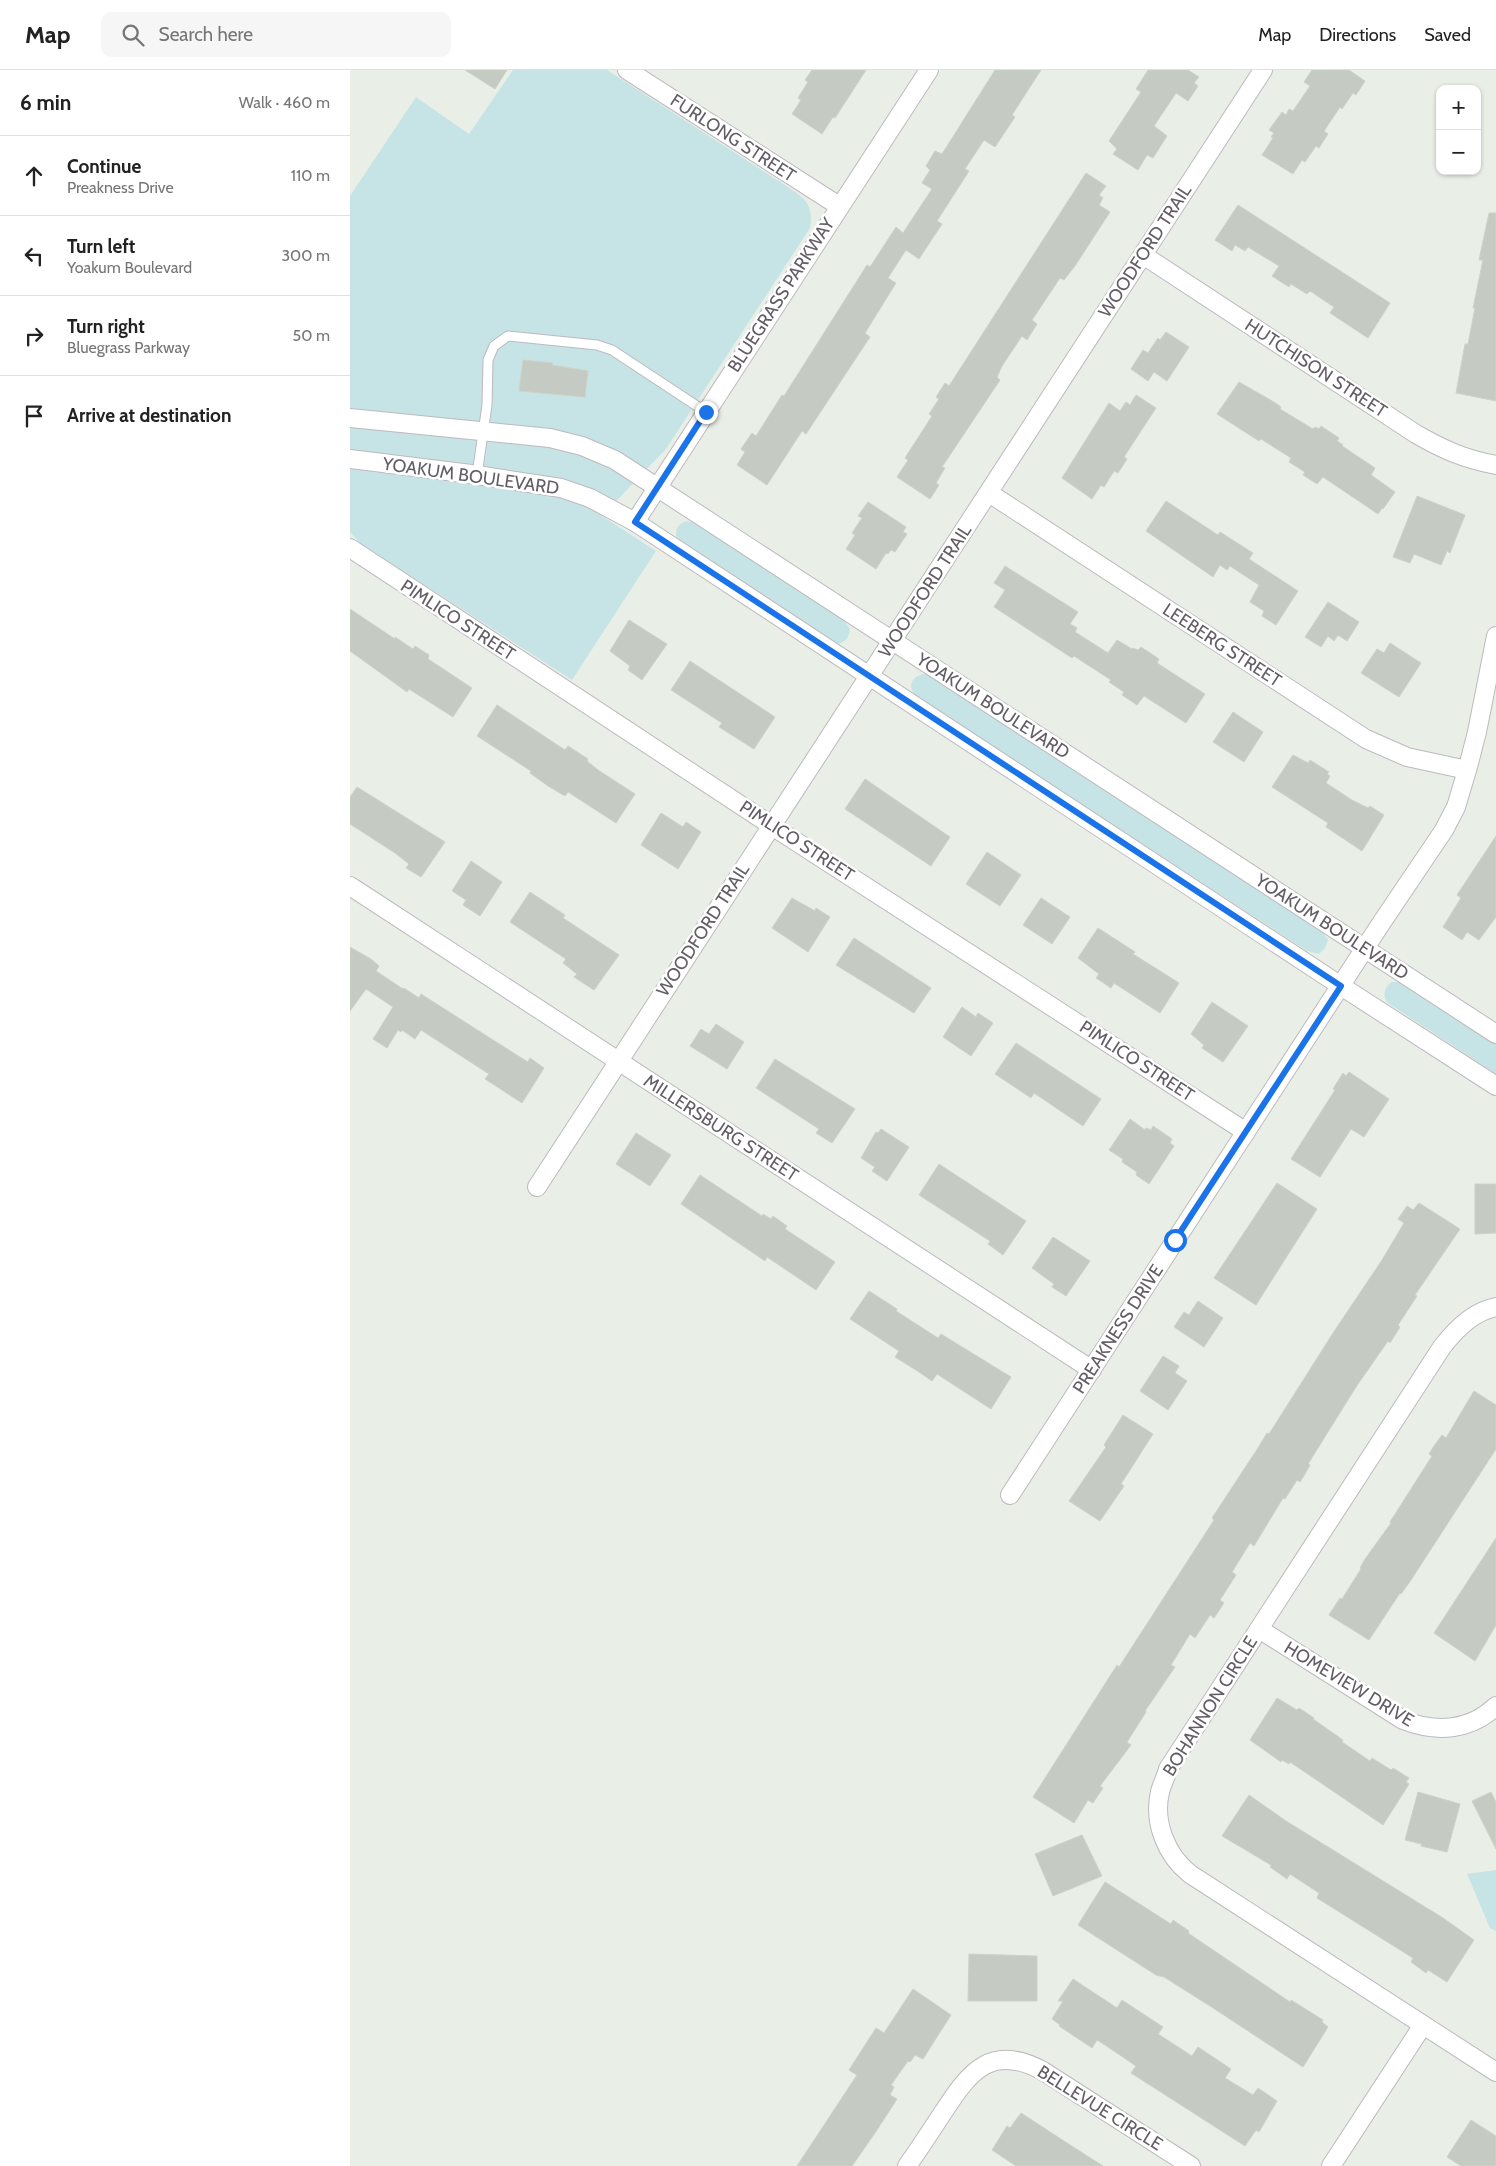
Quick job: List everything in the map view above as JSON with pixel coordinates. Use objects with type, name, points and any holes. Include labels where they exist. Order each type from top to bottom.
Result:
[{"type":"street","name":"FURLONG STREET","points":[[627,70],[840,206]]},
{"type":"street","name":"BLUEGRASS PARKWAY","points":[[635,522],[929,70]]},
{"type":"street","name":"WOODFORD TRAIL","points":[[537,1187],[1263,70]]},
{"type":"street","name":"HUTCHISON STREET","points":[[1143,255],[1416,434],[1447,452],[1474,461],[1496,465]]},
{"type":"street","name":"YOAKUM BOULEVARD","points":[[350,418],[550,438],[582,446],[616,460],[1496,1034]]},
{"type":"street","name":"YOAKUM BOULEVARD","points":[[350,459],[561,488],[590,498],[635,522],[1496,1086]]},
{"type":"street","name":"LEEBERG STREET","points":[[989,493],[1366,739],[1407,757],[1467,770]]},
{"type":"street","name":"PIMLICO STREET","points":[[350,548],[771,825],[1246,1132]]},
{"type":"street","name":"PREAKNESS DRIVE","points":[[1010,1496],[1365,948],[1444,830],[1456,807],[1467,770],[1477,732],[1496,636]]},
{"type":"street","name":"MILLERSBURG STREET","points":[[350,886],[1092,1370]]},
{"type":"street","name":"BOHANNON CIRCLE","points":[[1496,1307],[1469,1320],[1454,1332],[1442,1347],[1168,1769],[1160,1792],[1159,1807],[1160,1827],[1166,1844],[1183,1868],[1197,1879],[1496,2072]]},
{"type":"street","name":"HOMEVIEW DRIVE","points":[[1259,1629],[1403,1720],[1420,1727],[1436,1729],[1457,1727],[1486,1716],[1496,1706]]},
{"type":"street","points":[[1331,2166],[1423,2026]]},
{"type":"street","name":"BELLEVUE CIRCLE","points":[[908,2166],[964,2080],[981,2067],[995,2062],[1013,2060],[1028,2063],[1043,2071],[1191,2166]]},
{"type":"lane","points":[[477,475],[487,405],[488,360],[494,346],[508,336],[597,345],[612,350],[706,412]]},
{"type":"shaded area","points":[[513,70],[607,70],[792,190],[803,198],[811,213],[810,228],[666,449],[602,516],[656,551],[572,680],[361,544],[350,532],[350,196],[416,97],[469,134]]},
{"type":"shaded area","points":[[687,521],[693,522],[843,619],[850,629],[849,635],[842,642],[836,644],[679,542],[676,535],[677,529],[680,524]]},
{"type":"shaded area","points":[[923,674],[929,675],[1322,931],[1328,940],[1325,948],[1319,954],[1307,951],[916,696],[911,686],[916,677]]},
{"type":"shaded area","points":[[1392,982],[1400,982],[1496,1043],[1496,1074],[1388,1003],[1385,992],[1387,986]]},
{"type":"shaded area","points":[[1496,1870],[1496,1931],[1490,1928],[1467,1874]]},
{"type":"building","points":[[465,70],[507,70],[495,89]]},
{"type":"building","points":[[812,70],[866,70],[835,118],[833,117],[822,134],[792,114],[801,100],[798,98],[808,82],[805,80]]},
{"type":"building","points":[[995,70],[1041,70],[1012,115],[1015,117],[995,147],[984,140],[965,169],[969,171],[937,221],[942,224],[919,259],[906,250],[888,278],[896,283],[865,333],[870,337],[806,434],[802,431],[767,485],[737,465],[745,452],[741,449],[752,433],[756,436],[782,395],[784,396],[867,265],[870,267],[896,227],[903,233],[932,189],[922,183],[930,170],[926,166],[935,151],[942,154]]},
{"type":"building","points":[[1148,70],[1188,70],[1199,77],[1194,83],[1198,86],[1188,101],[1176,93],[1154,126],[1167,136],[1153,158],[1147,155],[1138,170],[1113,154],[1117,149],[1109,141],[1141,92],[1136,89]]},
{"type":"building","points":[[1312,70],[1349,70],[1365,81],[1356,95],[1353,93],[1342,109],[1340,107],[1324,131],[1328,134],[1319,148],[1316,146],[1305,162],[1302,160],[1293,174],[1262,155],[1273,138],[1271,137],[1274,133],[1269,130],[1282,112],[1286,115],[1289,109],[1293,111],[1310,86],[1304,82]]},
{"type":"building","points":[[1086,173],[1106,186],[1099,195],[1103,198],[1099,205],[1110,212],[1075,266],[1064,280],[1060,278],[1032,320],[1037,324],[1027,340],[1022,336],[1002,366],[997,377],[1000,380],[942,467],[945,468],[936,483],[939,485],[930,499],[897,477],[908,460],[905,458],[932,416],[929,414],[939,399],[936,397],[945,383],[949,386]]},
{"type":"building","points":[[1238,205],[1390,303],[1368,338],[1330,313],[1334,307],[1310,291],[1307,294],[1291,284],[1289,287],[1272,276],[1279,266],[1248,247],[1245,251],[1235,245],[1232,251],[1215,240]]},
{"type":"building","points":[[1489,213],[1496,213],[1496,401],[1456,393],[1465,344],[1468,344],[1475,308],[1473,308],[1483,260],[1479,260]]},
{"type":"building","points":[[1166,332],[1189,347],[1167,381],[1154,372],[1148,381],[1131,369],[1143,350],[1148,353],[1158,338],[1160,340]]},
{"type":"building","points":[[523,360],[553,363],[552,365],[588,371],[585,397],[519,391]]},
{"type":"building","points":[[1239,382],[1274,402],[1281,407],[1280,409],[1313,429],[1315,427],[1319,429],[1321,426],[1339,438],[1337,441],[1342,446],[1375,468],[1371,475],[1395,492],[1383,509],[1378,514],[1323,477],[1317,484],[1303,475],[1305,472],[1289,462],[1291,458],[1261,439],[1259,441],[1217,414]]},
{"type":"building","points":[[1136,395],[1156,408],[1124,457],[1127,459],[1118,473],[1114,471],[1104,487],[1101,485],[1092,499],[1062,478],[1109,403],[1120,411],[1126,402],[1130,405]]},
{"type":"building","points":[[1417,496],[1465,515],[1450,553],[1447,551],[1441,565],[1414,554],[1410,563],[1393,557]]},
{"type":"building","points":[[1166,501],[1218,535],[1220,532],[1253,553],[1249,559],[1298,591],[1276,625],[1262,616],[1264,611],[1250,602],[1259,585],[1230,566],[1227,570],[1220,565],[1213,577],[1146,531]]},
{"type":"building","points":[[868,502],[906,527],[903,532],[907,534],[895,552],[891,550],[888,554],[886,553],[876,569],[846,549],[855,535],[852,533],[862,518],[858,516]]},
{"type":"building","points":[[1005,566],[1078,612],[1070,624],[1077,628],[1075,632],[1108,653],[1117,640],[1132,649],[1138,650],[1141,647],[1159,659],[1157,663],[1205,694],[1186,723],[1144,696],[1137,705],[1122,695],[1124,692],[1109,682],[1111,680],[1074,656],[1072,658],[994,607],[1005,590],[994,583]]},
{"type":"building","points":[[1328,602],[1359,622],[1347,641],[1338,635],[1334,641],[1328,636],[1321,647],[1305,637]]},
{"type":"building","points":[[350,609],[395,639],[395,637],[413,649],[415,646],[429,655],[428,659],[472,688],[453,717],[409,689],[407,692],[350,651]]},
{"type":"building","points":[[629,620],[667,644],[642,680],[628,670],[630,666],[610,651]]},
{"type":"building","points":[[1390,643],[1421,663],[1399,697],[1361,673],[1377,649],[1384,653]]},
{"type":"building","points":[[690,661],[775,717],[754,749],[719,727],[722,723],[671,690]]},
{"type":"building","points":[[497,705],[565,750],[568,746],[588,759],[587,761],[598,770],[635,794],[616,823],[568,792],[565,796],[548,786],[530,773],[531,771],[477,736]]},
{"type":"building","points":[[1233,712],[1263,732],[1244,762],[1213,742]]},
{"type":"building","points":[[1293,755],[1308,763],[1310,760],[1329,772],[1327,774],[1330,776],[1326,783],[1352,800],[1368,808],[1370,806],[1384,815],[1362,851],[1326,827],[1328,823],[1272,787]]},
{"type":"building","points":[[865,779],[950,837],[931,866],[845,809]]},
{"type":"building","points":[[357,787],[445,842],[421,877],[406,868],[409,864],[395,853],[350,824],[350,797]]},
{"type":"building","points":[[661,813],[683,827],[686,822],[701,832],[678,869],[641,845]]},
{"type":"building","points":[[1496,836],[1496,917],[1479,940],[1467,932],[1462,940],[1443,927],[1461,898],[1457,895]]},
{"type":"building","points":[[987,852],[1021,875],[1000,906],[966,884]]},
{"type":"building","points":[[471,861],[502,882],[480,916],[463,905],[466,900],[452,891]]},
{"type":"building","points":[[530,892],[565,915],[563,918],[619,955],[594,990],[574,977],[577,974],[563,963],[566,959],[510,922]]},
{"type":"building","points":[[792,898],[815,911],[816,908],[830,917],[808,952],[772,928]]},
{"type":"building","points":[[1041,898],[1070,917],[1052,944],[1023,925]]},
{"type":"building","points":[[1098,928],[1135,952],[1133,954],[1179,983],[1160,1013],[1114,983],[1111,988],[1096,978],[1099,974],[1078,958]]},
{"type":"building","points":[[854,938],[931,988],[914,1013],[836,965]]},
{"type":"building","points":[[350,947],[371,959],[379,966],[376,971],[403,989],[419,998],[421,994],[528,1062],[530,1058],[544,1068],[522,1103],[485,1079],[489,1074],[421,1030],[415,1039],[402,1030],[401,1032],[398,1030],[387,1048],[373,1039],[393,1007],[366,989],[350,1011]]},
{"type":"building","points":[[1212,1002],[1248,1026],[1223,1062],[1202,1048],[1204,1045],[1191,1034]]},
{"type":"building","points":[[962,1007],[976,1017],[978,1013],[993,1023],[971,1056],[943,1037]]},
{"type":"building","points":[[716,1024],[744,1042],[727,1069],[690,1046],[701,1029],[709,1034]]},
{"type":"building","points":[[1016,1043],[1101,1099],[1083,1126],[1034,1093],[1031,1098],[995,1074]]},
{"type":"building","points":[[775,1059],[855,1109],[832,1143],[816,1133],[819,1129],[756,1088]]},
{"type":"building","points":[[1349,1072],[1389,1099],[1364,1137],[1351,1129],[1320,1177],[1291,1159],[1335,1090],[1333,1089],[1343,1073],[1346,1076]]},
{"type":"building","points":[[1130,1119],[1145,1130],[1146,1128],[1151,1130],[1153,1126],[1172,1139],[1170,1143],[1174,1146],[1149,1184],[1136,1175],[1137,1172],[1122,1162],[1123,1159],[1109,1150]]},
{"type":"building","points":[[881,1129],[909,1147],[887,1181],[872,1171],[875,1167],[861,1158],[876,1132],[878,1133]]},
{"type":"building","points":[[636,1133],[671,1155],[650,1186],[616,1164]]},
{"type":"building","points":[[939,1164],[1026,1221],[1003,1255],[988,1244],[990,1241],[919,1195]]},
{"type":"building","points":[[700,1175],[762,1216],[763,1214],[771,1219],[773,1216],[787,1226],[785,1229],[835,1262],[816,1290],[767,1257],[765,1261],[681,1204]]},
{"type":"building","points":[[1277,1183],[1317,1209],[1256,1305],[1214,1278]]},
{"type":"building","points":[[1475,1184],[1496,1184],[1496,1233],[1475,1234]]},
{"type":"building","points":[[1419,1203],[1460,1229],[1415,1295],[1417,1296],[1398,1325],[1400,1327],[1390,1343],[1388,1341],[1356,1387],[1308,1464],[1310,1465],[1300,1482],[1297,1480],[1285,1499],[1283,1498],[1254,1546],[1250,1543],[1232,1572],[1236,1575],[1220,1600],[1224,1603],[1214,1618],[1210,1615],[1195,1638],[1190,1634],[1171,1665],[1175,1667],[1145,1711],[1127,1742],[1131,1745],[1100,1786],[1103,1788],[1093,1803],[1088,1800],[1074,1823],[1033,1797],[1117,1665],[1119,1667],[1214,1520],[1212,1518],[1267,1433],[1269,1434],[1382,1260],[1404,1223],[1398,1219],[1407,1206],[1413,1210]]},
{"type":"building","points":[[1053,1237],[1090,1261],[1066,1296],[1052,1287],[1054,1284],[1032,1268]]},
{"type":"building","points":[[869,1291],[938,1338],[941,1334],[1011,1377],[991,1409],[937,1374],[932,1381],[895,1357],[899,1351],[850,1319]]},
{"type":"building","points":[[1198,1301],[1223,1318],[1204,1347],[1174,1327],[1184,1312],[1189,1315]]},
{"type":"building","points":[[1163,1356],[1179,1366],[1175,1373],[1187,1381],[1168,1410],[1140,1391]]},
{"type":"building","points":[[1474,1391],[1496,1405],[1496,1449],[1411,1580],[1400,1593],[1369,1640],[1329,1615],[1340,1598],[1342,1599],[1361,1569],[1365,1559],[1391,1523],[1432,1456],[1429,1454],[1434,1446],[1442,1435],[1446,1438]]},
{"type":"building","points":[[1123,1415],[1153,1434],[1121,1484],[1124,1486],[1100,1521],[1069,1501],[1106,1447],[1104,1445]]},
{"type":"building","points":[[1496,1538],[1496,1625],[1475,1661],[1434,1633]]},
{"type":"building","points":[[1277,1698],[1297,1710],[1299,1708],[1314,1718],[1343,1740],[1342,1742],[1370,1761],[1372,1758],[1391,1770],[1393,1768],[1409,1778],[1406,1782],[1409,1784],[1383,1825],[1290,1762],[1289,1764],[1282,1760],[1281,1762],[1250,1740]]},
{"type":"building","points":[[1418,1792],[1460,1804],[1447,1852],[1405,1840]]},
{"type":"building","points":[[1491,1792],[1496,1802],[1496,1849],[1472,1801]]},
{"type":"building","points":[[1249,1795],[1286,1821],[1443,1918],[1474,1940],[1447,1982],[1428,1970],[1426,1973],[1411,1962],[1413,1958],[1317,1898],[1319,1893],[1290,1874],[1287,1879],[1270,1867],[1271,1865],[1222,1836]]},
{"type":"building","points":[[1082,1835],[1102,1876],[1053,1896],[1035,1854]]},
{"type":"building","points":[[1105,1882],[1171,1924],[1173,1920],[1189,1931],[1188,1933],[1290,2002],[1291,2000],[1323,2020],[1322,2022],[1328,2027],[1303,2067],[1210,2006],[1164,1977],[1156,1975],[1078,1925]]},
{"type":"building","points":[[969,1954],[1037,1956],[1037,2001],[968,2001]]},
{"type":"building","points":[[1073,1979],[1117,2008],[1122,2000],[1163,2027],[1158,2034],[1192,2056],[1198,2047],[1231,2069],[1225,2078],[1253,2095],[1258,2088],[1277,2101],[1259,2132],[1256,2130],[1245,2146],[1131,2073],[1136,2066],[1105,2045],[1097,2040],[1092,2048],[1059,2026],[1052,2019],[1063,2001],[1058,2001]]},
{"type":"building","points":[[913,1989],[951,2015],[923,2059],[915,2055],[910,2062],[908,2061],[891,2085],[894,2087],[890,2095],[897,2099],[875,2133],[852,2166],[797,2166],[857,2075],[849,2070],[876,2028],[884,2033]]},
{"type":"building","points":[[1021,2113],[1103,2166],[1016,2166],[992,2150],[1007,2126],[1010,2128]]},
{"type":"building","points":[[1471,2120],[1496,2136],[1496,2166],[1461,2166],[1447,2157]]},
{"type":"route","points":[[706,412],[635,522],[1341,986],[1175,1240]]}]
